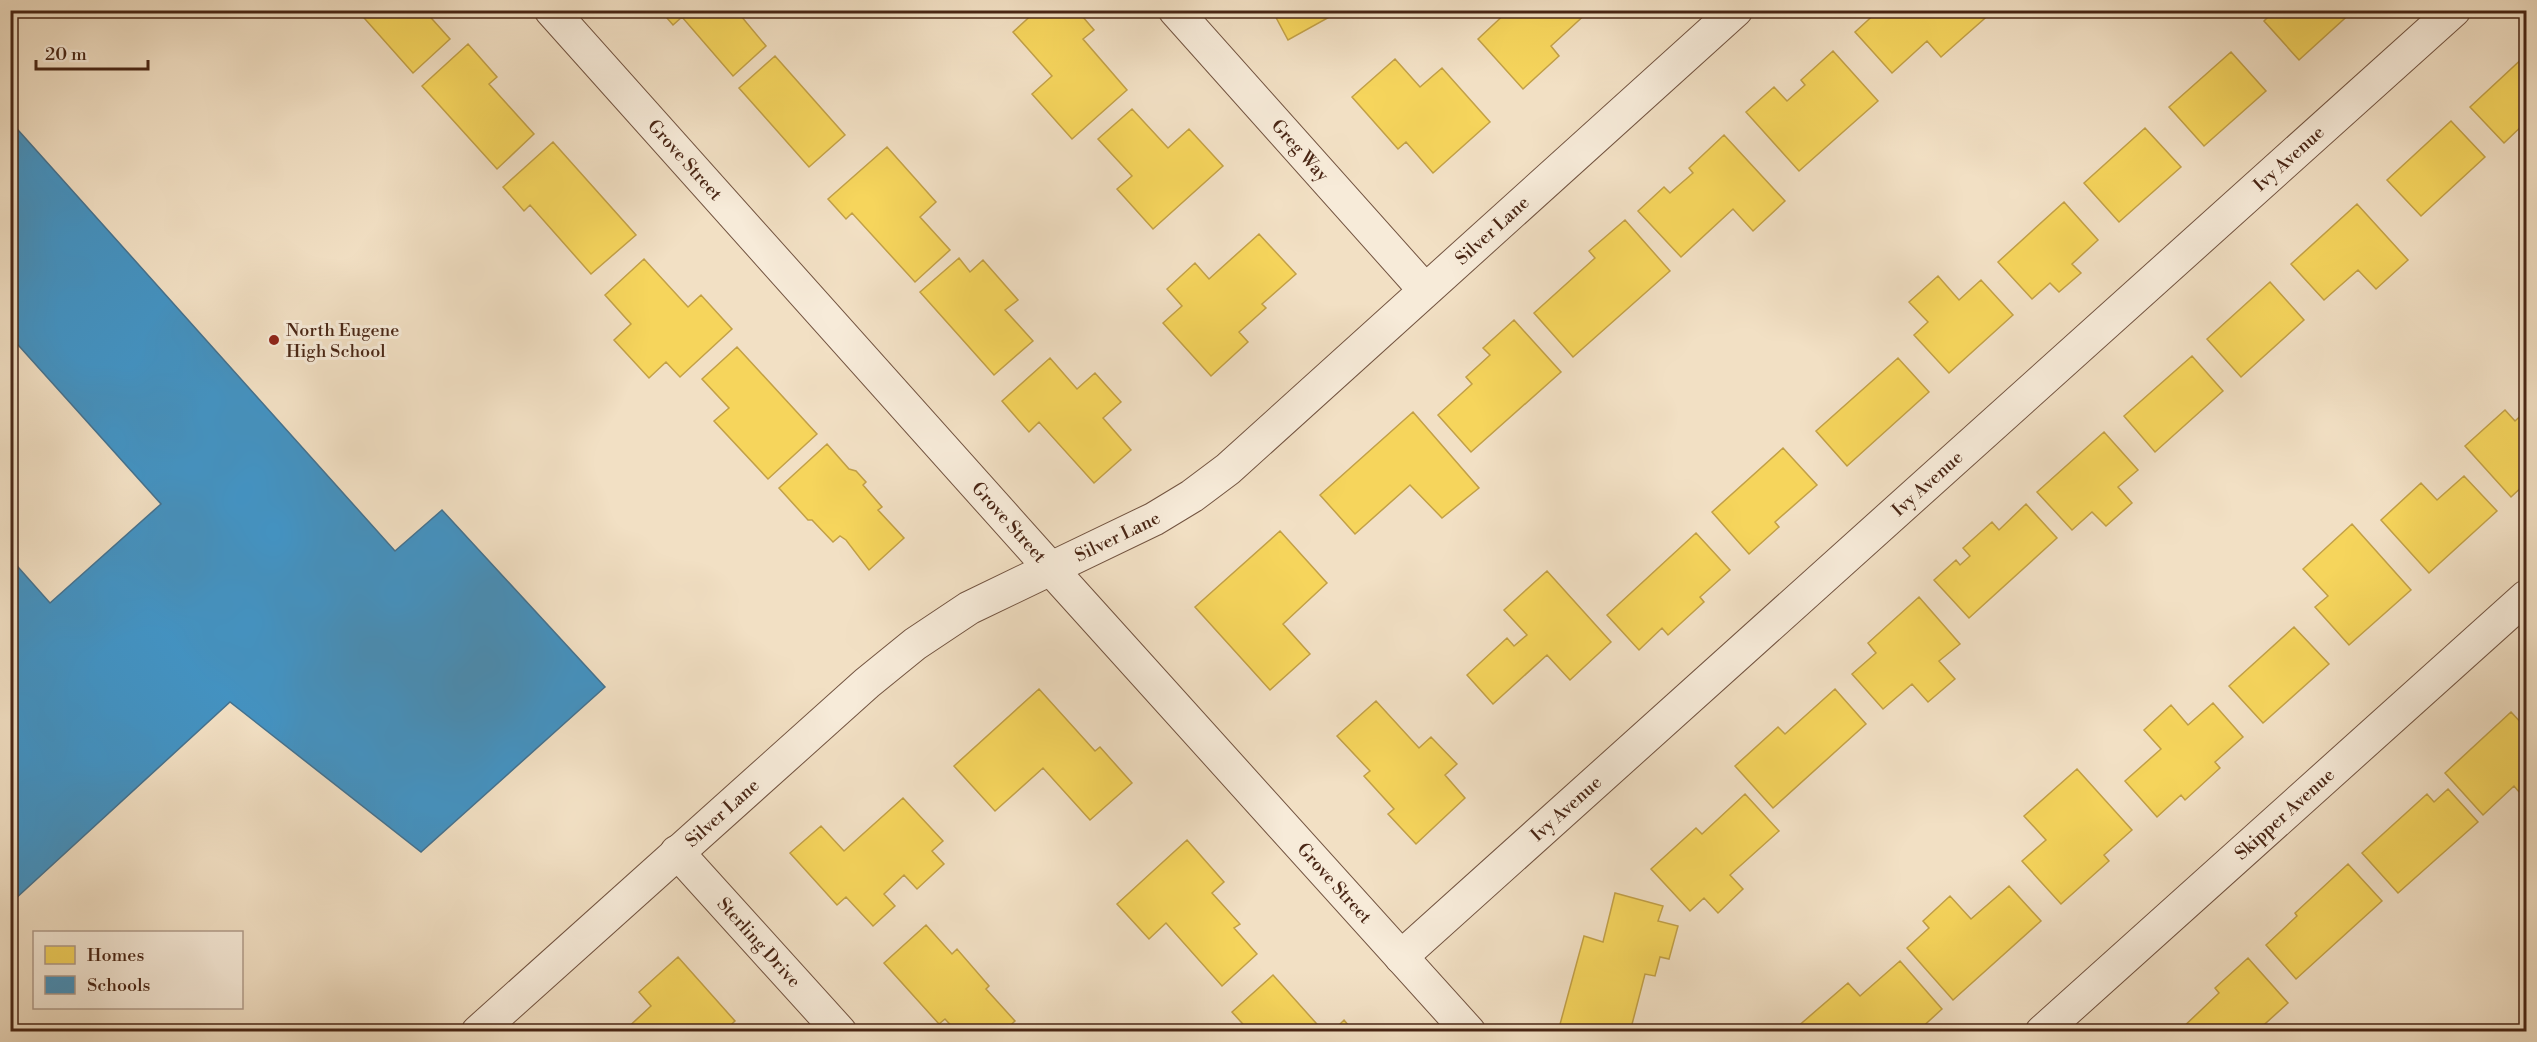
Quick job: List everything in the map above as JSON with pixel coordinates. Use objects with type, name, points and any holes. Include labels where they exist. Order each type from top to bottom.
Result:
[{"type":"street","name":"Grove Street","points":[[551,10],[1469,1032]]},
{"type":"street","name":"Greg Way","points":[[1175,10],[1425,290]]},
{"type":"street","name":"Silver Lane","points":[[478,1032],[867,683],[915,644],[969,608],[1154,519],[1192,496],[1228,469],[1736,10]]},
{"type":"street","name":"Ivy Avenue","points":[[1401,957],[2454,10]]},
{"type":"street","name":"Skipper Avenue","points":[[2042,1032],[2526,597]]},
{"type":"street","name":"Sterling Drive","points":[[677,852],[840,1032]]},
{"type":"building: Homes","points":[[357,10],[424,10],[450,39],[413,73]]},
{"type":"building: Homes","points":[[660,10],[736,10],[766,46],[733,76],[682,17],[673,25]]},
{"type":"building: Homes","points":[[1037,10],[1077,10],[1094,30],[1083,39],[1127,90],[1072,139],[1032,94],[1052,76],[1013,32]]},
{"type":"building: Homes","points":[[1272,10],[1342,10],[1288,40]]},
{"type":"building: Homes","points":[[1509,10],[1590,10],[1551,46],[1559,56],[1523,89],[1478,39]]},
{"type":"building: Homes","points":[[1879,10],[1990,10],[1992,12],[1941,57],[1927,41],[1892,73],[1855,32]]},
{"type":"building: Homes","points":[[2275,10],[2354,10],[2299,60],[2264,21]]},
{"type":"building: Homes","points":[[468,44],[497,77],[489,84],[534,134],[497,169],[422,86]]},
{"type":"building: Homes","points":[[1833,51],[1878,101],[1799,171],[1746,112],[1774,87],[1787,101],[1805,85],[1801,80]]},
{"type":"building: Homes","points":[[2231,52],[2266,91],[2204,146],[2169,107]]},
{"type":"building: Homes","points":[[2526,55],[2526,122],[2504,143],[2470,107]]},
{"type":"building: Homes","points":[[775,56],[845,135],[809,167],[739,88]]},
{"type":"building: Homes","points":[[1395,59],[1420,87],[1442,68],[1490,122],[1433,173],[1406,142],[1398,149],[1352,97]]},
{"type":"building: Homes","points":[[1132,109],[1168,148],[1189,129],[1223,166],[1153,229],[1117,189],[1132,176],[1098,139]]},
{"type":"building: Homes","points":[[2451,121],[2485,157],[2421,216],[2387,180]]},
{"type":"building: Homes","points":[[2145,128],[2181,167],[2119,222],[2084,183]]},
{"type":"building: Homes","points":[[1724,135],[1785,201],[1753,231],[1733,209],[1681,257],[1638,211],[1664,187],[1670,193],[1693,173],[1689,168]]},
{"type":"building: Homes","points":[[553,142],[636,235],[591,274],[530,205],[524,211],[503,187]]},
{"type":"building: Homes","points":[[887,147],[936,202],[920,217],[950,250],[915,282],[852,213],[846,219],[828,199]]},
{"type":"building: Homes","points":[[2064,202],[2098,240],[2072,264],[2081,273],[2059,292],[2050,283],[2032,299],[1998,262]]},
{"type":"building: Homes","points":[[2357,204],[2408,260],[2376,289],[2358,270],[2324,300],[2291,264]]},
{"type":"building: Homes","points":[[1625,220],[1670,271],[1573,357],[1534,313],[1595,258],[1589,251]]},
{"type":"building: Homes","points":[[1259,234],[1296,274],[1262,304],[1266,308],[1239,332],[1248,342],[1211,376],[1163,323],[1182,306],[1167,289],[1195,263],[1209,279]]},
{"type":"building: Homes","points":[[959,258],[970,272],[983,260],[1018,300],[1005,310],[1033,341],[994,375],[920,292]]},
{"type":"building: Homes","points":[[644,259],[688,307],[701,295],[732,329],[680,377],[666,362],[649,378],[614,340],[631,324],[605,295]]},
{"type":"building: Homes","points":[[1938,276],[1959,300],[1981,280],[2013,315],[1949,373],[1914,335],[1928,322],[1909,302]]},
{"type":"building: Homes","points":[[2270,282],[2304,320],[2241,377],[2207,339]]},
{"type":"building: Homes","points":[[1514,320],[1561,372],[1471,452],[1438,415],[1472,384],[1466,377],[1490,355],[1483,348]]},
{"type":"building: Homes","points":[[737,347],[817,434],[768,479],[714,421],[729,408],[702,379]]},
{"type":"building: Homes","points":[[2192,356],[2223,391],[2155,452],[2124,416]]},
{"type":"building: Homes","points":[[1050,358],[1077,389],[1095,373],[1121,402],[1103,418],[1131,450],[1094,483],[1039,422],[1029,432],[1002,401]]},
{"type":"building: Homes","points":[[1898,358],[1929,392],[1847,466],[1816,431]]},
{"type":"building: Homes","points":[[2505,410],[2515,421],[2526,411],[2526,483],[2511,497],[2465,446]]},
{"type":"building: Homes","points":[[1413,412],[1479,488],[1442,518],[1410,485],[1355,534],[1320,495]]},
{"type":"building: Homes","points":[[2104,432],[2138,470],[2118,487],[2132,503],[2106,526],[2092,512],[2072,530],[2037,492]]},
{"type":"building: Homes","points":[[827,444],[849,469],[856,471],[866,482],[863,485],[882,507],[878,510],[904,538],[869,570],[846,540],[840,536],[833,542],[812,520],[808,520],[779,488]]},
{"type":"building: Homes","points":[[1783,448],[1817,485],[1775,522],[1779,527],[1749,554],[1712,512]]},
{"type":"building: Homes","points":[[2464,476],[2497,511],[2429,573],[2381,520],[2421,483],[2437,500]]},
{"type":"building: Homes","points":[[2026,504],[2057,538],[1969,618],[1934,580],[1956,560],[1960,565],[1970,556],[1963,548],[1992,522],[1999,530]]},
{"type":"building: Homes","points":[[2352,524],[2411,590],[2349,645],[2315,607],[2328,596],[2303,569]]},
{"type":"building: Homes","points":[[1280,531],[1327,583],[1283,624],[1310,654],[1270,690],[1195,607]]},
{"type":"building: Homes","points":[[1696,533],[1730,570],[1700,597],[1704,602],[1668,635],[1662,628],[1639,650],[1607,615]]},
{"type":"building: Homes","points":[[1547,571],[1611,642],[1570,680],[1547,655],[1493,704],[1467,675],[1507,638],[1514,646],[1527,635],[1504,610]]},
{"type":"building: Homes","points":[[1919,597],[1960,644],[1939,661],[1955,679],[1928,702],[1912,684],[1883,709],[1852,674],[1876,653],[1868,643]]},
{"type":"building: Homes","points":[[2294,627],[2329,664],[2263,723],[2229,686]]},
{"type":"building: Homes","points":[[1039,689],[1095,751],[1100,747],[1132,783],[1090,820],[1043,768],[995,811],[954,766]]},
{"type":"building: Homes","points":[[1835,689],[1866,724],[1773,808],[1735,766],[1778,727],[1785,734]]},
{"type":"building: Homes","points":[[1376,701],[1419,748],[1431,737],[1457,764],[1445,775],[1465,798],[1416,844],[1388,814],[1394,809],[1364,776],[1370,771],[1337,736]]},
{"type":"building: Homes","points":[[2213,703],[2243,737],[2215,762],[2220,768],[2185,800],[2181,795],[2157,817],[2125,781],[2161,749],[2144,730],[2171,705],[2188,725]]},
{"type":"building: Homes","points":[[2511,712],[2526,728],[2526,800],[2514,786],[2483,815],[2445,773]]},
{"type":"building: Homes","points":[[2077,769],[2132,830],[2104,855],[2109,861],[2061,904],[2022,861],[2046,840],[2024,816]]},
{"type":"building: Homes","points":[[2448,789],[2478,822],[2398,893],[2362,853],[2427,794],[2434,802]]},
{"type":"building: Homes","points":[[1745,794],[1779,831],[1730,875],[1743,889],[1718,913],[1704,898],[1690,911],[1651,869],[1696,828],[1702,834]]},
{"type":"building: Homes","points":[[903,798],[943,841],[932,851],[944,864],[917,889],[904,875],[884,894],[895,906],[873,926],[846,897],[837,905],[790,853],[821,826],[844,851]]},
{"type":"building: Homes","points":[[1187,840],[1224,882],[1212,893],[1240,924],[1234,928],[1257,954],[1222,986],[1166,923],[1149,939],[1117,904]]},
{"type":"building: Homes","points":[[2348,864],[2382,901],[2296,979],[2266,945],[2297,916],[2295,913]]},
{"type":"building: Homes","points":[[2009,886],[2041,921],[1953,1000],[1907,948],[1929,928],[1923,921],[1950,896],[1971,919]]},
{"type":"building: Homes","points":[[1615,893],[1663,906],[1658,921],[1678,926],[1669,959],[1660,957],[1655,976],[1645,974],[1630,1032],[1571,1032],[1559,1028],[1584,936],[1603,942]]},
{"type":"building: Homes","points":[[926,925],[952,954],[957,949],[989,986],[986,989],[1015,1021],[1003,1032],[957,1032],[945,1019],[939,1024],[884,963]]},
{"type":"building: Homes","points":[[678,957],[735,1021],[723,1032],[623,1032],[651,1006],[639,992]]},
{"type":"building: Homes","points":[[2248,958],[2288,1003],[2256,1032],[2178,1032],[2219,993],[2215,988]]},
{"type":"building: Homes","points":[[1900,961],[1942,1009],[1917,1032],[1799,1032],[1796,1028],[1848,983],[1860,996]]},
{"type":"building: Homes","points":[[1273,975],[1324,1032],[1250,1032],[1232,1012]]},
{"type":"building: Homes","points":[[1344,1020],[1354,1032],[1332,1032]]},
{"type":"building: Schools","name":"North Eugene High School","points":[[10,121],[395,551],[442,510],[605,687],[421,852],[230,702],[14,900],[10,896],[10,558],[50,603],[161,504],[10,336]]},
{"type":"place","name":"North Eugene High School","points":[[274,340]]}]
